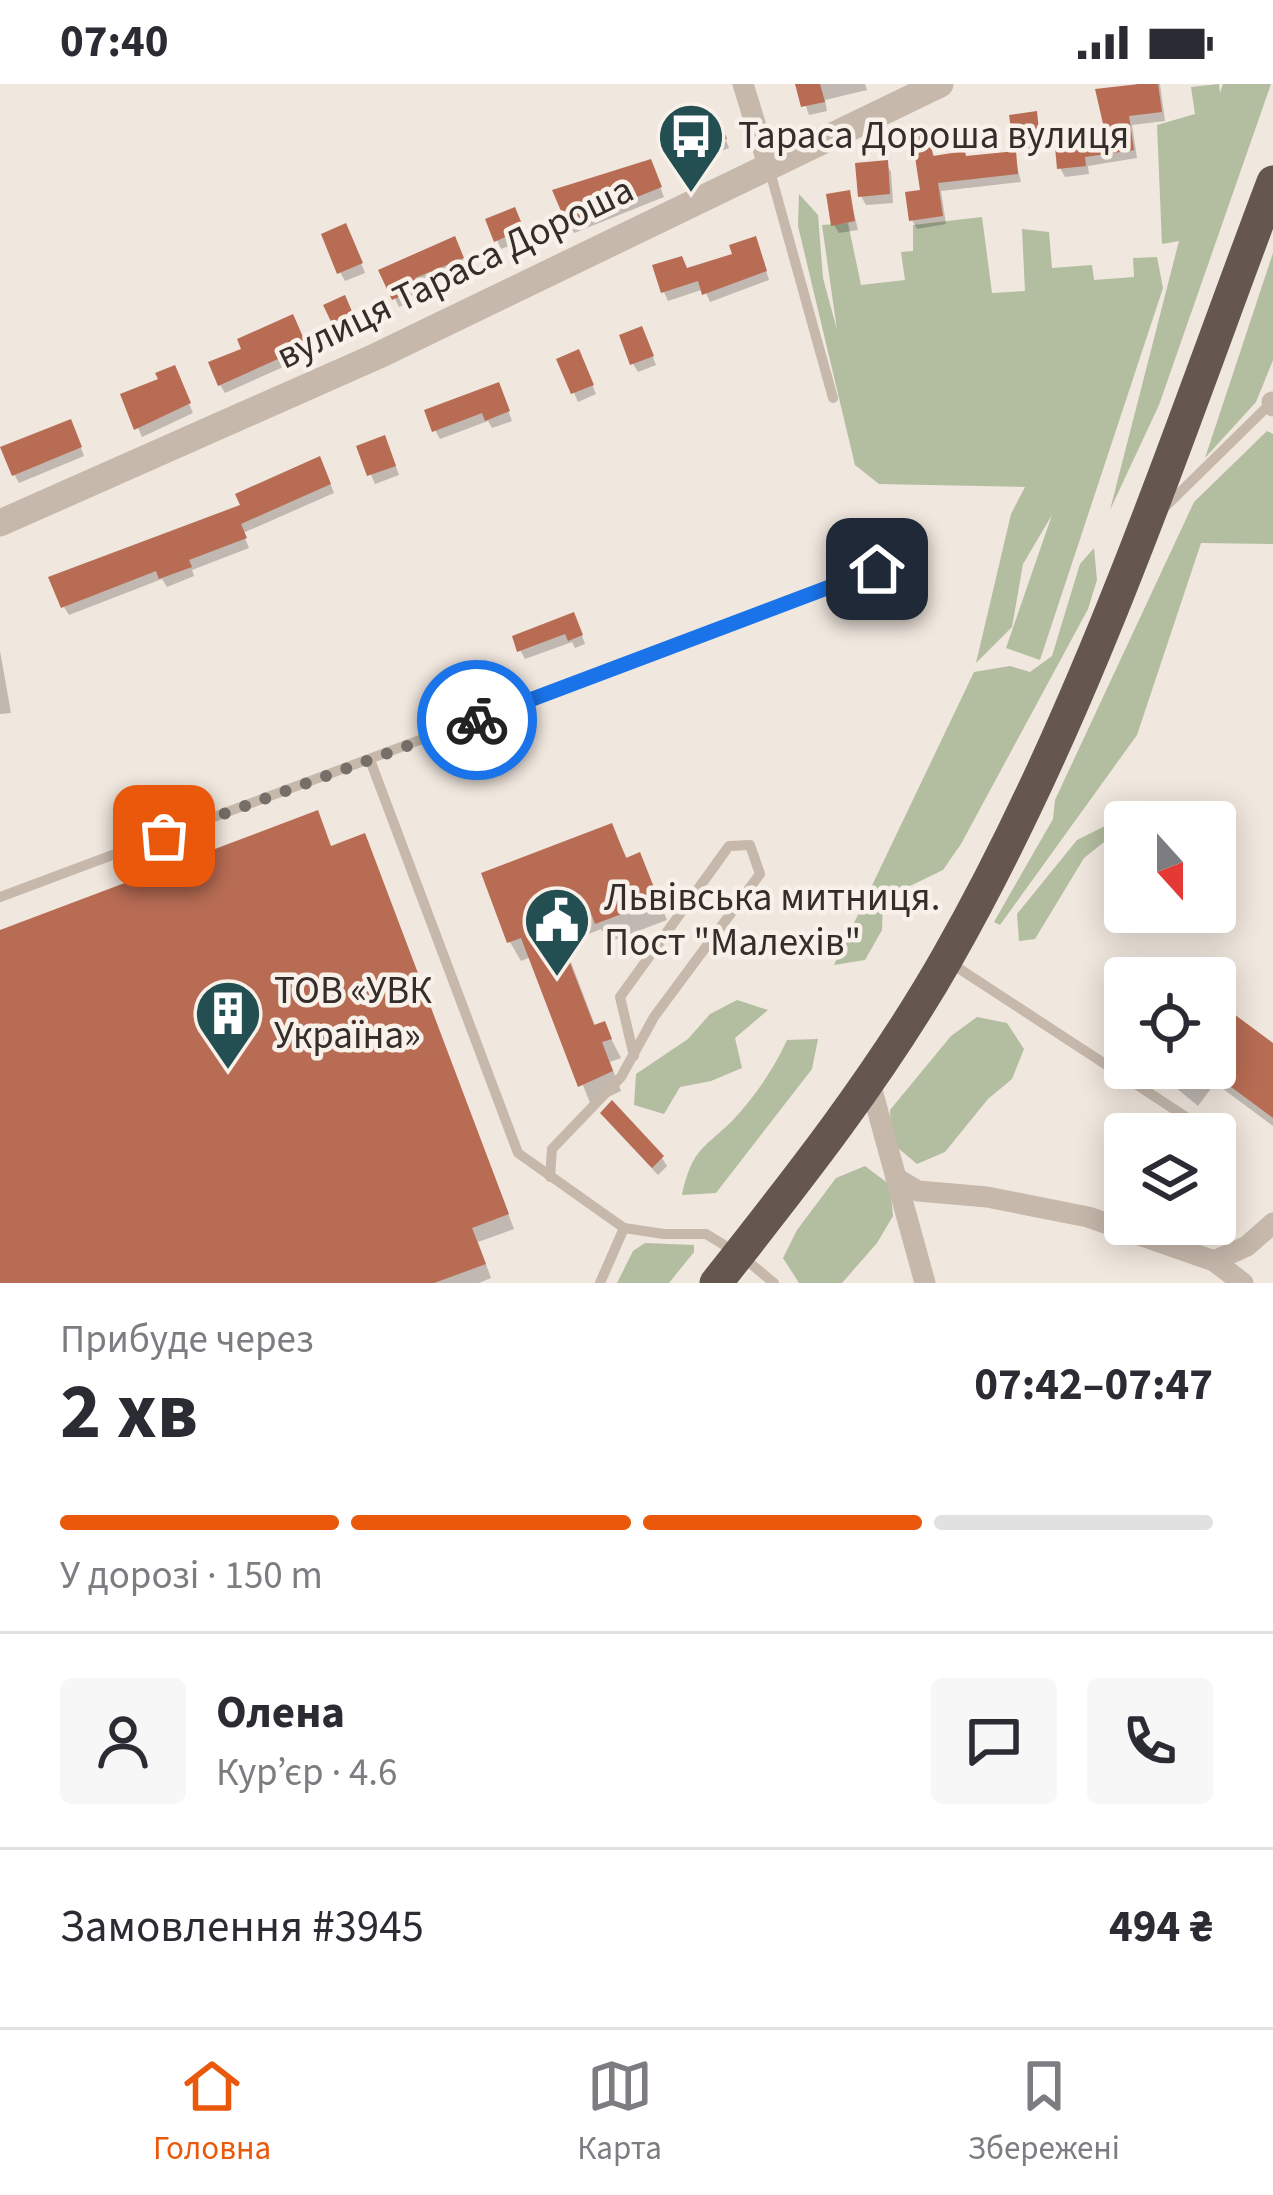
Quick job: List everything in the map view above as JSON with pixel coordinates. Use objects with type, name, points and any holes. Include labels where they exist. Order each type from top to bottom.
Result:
[{"type":"highway","points":[[716,1283],[738,1269],[870,1083],[946,960],[992,874],[1094,656],[1273,182]]},
{"type":"street","points":[[743,84],[768,165]]},
{"type":"street","name":"вулиця Тараса Дороша","points":[[0,523],[377,356],[940,84]]},
{"type":"street","points":[[870,1083],[925,1283]]},
{"type":"street","points":[[896,1178],[918,1191],[988,1197],[1088,1217],[1214,1261],[1243,1283]]},
{"type":"street","points":[[1214,1261],[1256,1241],[1273,1223]]},
{"type":"lane","points":[[768,165],[833,398]]},
{"type":"lane","points":[[1142,531],[1272,402]]},
{"type":"lane","points":[[0,897],[877,569]]},
{"type":"lane","points":[[370,760],[518,1153],[624,1228],[706,1234],[738,1269],[774,1283]]},
{"type":"lane","points":[[550,1177],[552,1150],[621,1077],[634,1056],[654,1017],[760,874],[750,844],[729,846],[620,997],[634,1056]]},
{"type":"lane","points":[[946,960],[1180,1113]]},
{"type":"lane","points":[[600,1283],[624,1228]]},
{"type":"green space","points":[[1219,84],[1220,93],[1223,84],[1271,84],[1159,405],[1110,510],[1179,241],[1162,244],[1157,125],[1195,114],[1191,87]]},
{"type":"green space","points":[[799,194],[818,215],[823,278],[837,330],[822,225],[848,223],[861,285],[905,280],[901,252],[913,251],[913,225],[982,217],[992,293],[1025,291],[1022,229],[1049,232],[1052,268],[1092,265],[1094,280],[1134,277],[1133,258],[1157,257],[1163,288],[1040,660],[1006,648],[1052,515],[1023,564],[1012,627],[976,663],[1011,514],[1025,487],[879,484],[855,465],[798,226]]},
{"type":"green space","points":[[1273,253],[1273,360],[1256,402],[1205,458]]},
{"type":"green space","points":[[1267,431],[1273,434],[1273,544],[1201,543],[1137,735],[1000,925],[994,922],[1053,819],[1055,800],[1194,502]]},
{"type":"green space","points":[[1094,548],[1097,580],[1088,609],[961,844],[943,870],[883,899],[882,930],[865,960],[834,965],[974,672],[1010,666],[1030,672],[1052,656],[1080,564]]},
{"type":"green space","points":[[1104,826],[1104,842],[1084,858],[1035,939],[1019,941],[1017,914],[1077,840]]},
{"type":"green space","points":[[737,1000],[768,1010],[735,1038],[742,1068],[680,1087],[664,1114],[634,1105],[636,1074],[688,1039],[710,1014]]},
{"type":"green space","points":[[977,1017],[1007,1023],[1024,1049],[1012,1079],[988,1099],[945,1152],[917,1164],[892,1143],[890,1110],[951,1036]]},
{"type":"green space","points":[[818,1039],[812,1069],[716,1193],[682,1195],[695,1158],[749,1101],[787,1040]]},
{"type":"green space","points":[[865,1166],[890,1185],[893,1216],[877,1243],[842,1283],[799,1283],[783,1258],[797,1230],[836,1178]]},
{"type":"green space","points":[[645,1243],[694,1245],[694,1252],[669,1283],[617,1283],[633,1251]]},
{"type":"building","points":[[795,84],[820,84],[825,102],[801,107]]},
{"type":"building","points":[[1158,84],[1162,112],[1129,116],[1134,150],[1085,157],[1086,166],[1057,169],[1055,147],[1107,141],[1095,89]]},
{"type":"building","points":[[1037,111],[1040,140],[1013,144],[1009,115]]},
{"type":"building","points":[[718,115],[727,139],[670,159],[662,138]]},
{"type":"building","points":[[929,134],[933,156],[1016,151],[1018,174],[938,183],[943,216],[909,221],[905,192],[920,190],[912,137]]},
{"type":"building","points":[[651,159],[662,187],[567,225],[552,190]]},
{"type":"building","points":[[888,160],[890,194],[858,197],[855,163]]},
{"type":"building","points":[[850,190],[855,221],[831,226],[826,194]]},
{"type":"building","points":[[515,207],[524,229],[494,242],[485,219]]},
{"type":"building","points":[[346,223],[363,263],[337,274],[321,234]]},
{"type":"building","points":[[455,236],[464,258],[415,278],[419,288],[392,300],[378,270]]},
{"type":"building","points":[[756,236],[767,271],[702,295],[698,281],[661,293],[652,265],[682,256],[687,268],[732,254],[729,245]]},
{"type":"building","points":[[345,295],[357,323],[336,332],[323,305]]},
{"type":"building","points":[[293,314],[307,346],[218,386],[208,362],[241,349],[237,339]]},
{"type":"building","points":[[642,326],[654,356],[630,365],[619,335]]},
{"type":"building","points":[[579,349],[594,385],[571,394],[556,359]]},
{"type":"building","points":[[175,365],[191,403],[134,430],[120,394],[158,379],[155,373]]},
{"type":"building","points":[[499,382],[510,411],[485,421],[482,413],[432,432],[424,410]]},
{"type":"building","points":[[71,419],[82,447],[12,476],[0,447]]},
{"type":"building","points":[[385,435],[396,466],[367,476],[356,446]]},
{"type":"building","points":[[320,456],[331,484],[241,524],[247,538],[189,560],[192,567],[159,579],[156,571],[61,608],[48,577],[240,505],[235,494]]},
{"type":"building","points":[[574,612],[583,635],[568,641],[565,634],[517,652],[512,636]]},
{"type":"building","name":"ТОВ «УВК Україна»","points":[[318,810],[331,846],[365,833],[509,1214],[472,1228],[486,1264],[434,1283],[0,1283],[0,930]]},
{"type":"building","points":[[612,823],[626,858],[640,852],[659,900],[595,924],[590,911],[555,924],[594,1025],[605,1021],[612,1039],[602,1042],[613,1071],[578,1087],[521,938],[507,943],[481,873]]},
{"type":"building","points":[[1236,1016],[1273,1043],[1273,1118],[1234,1089]]},
{"type":"building","points":[[612,1100],[664,1156],[652,1168],[600,1113]]},
{"type":"way so far","points":[[164,836],[477,720]]},
{"type":"place","name":"Тараса Дороша вулиця","points":[[691,195]]},
{"type":"place","name":"Львівська митниця. Пост \"Малехів\"","points":[[557,979]]},
{"type":"place","name":"ТОВ «УВК Україна»","points":[[228,1072]]},
{"type":"route","points":[[477,720],[877,569]]}]
